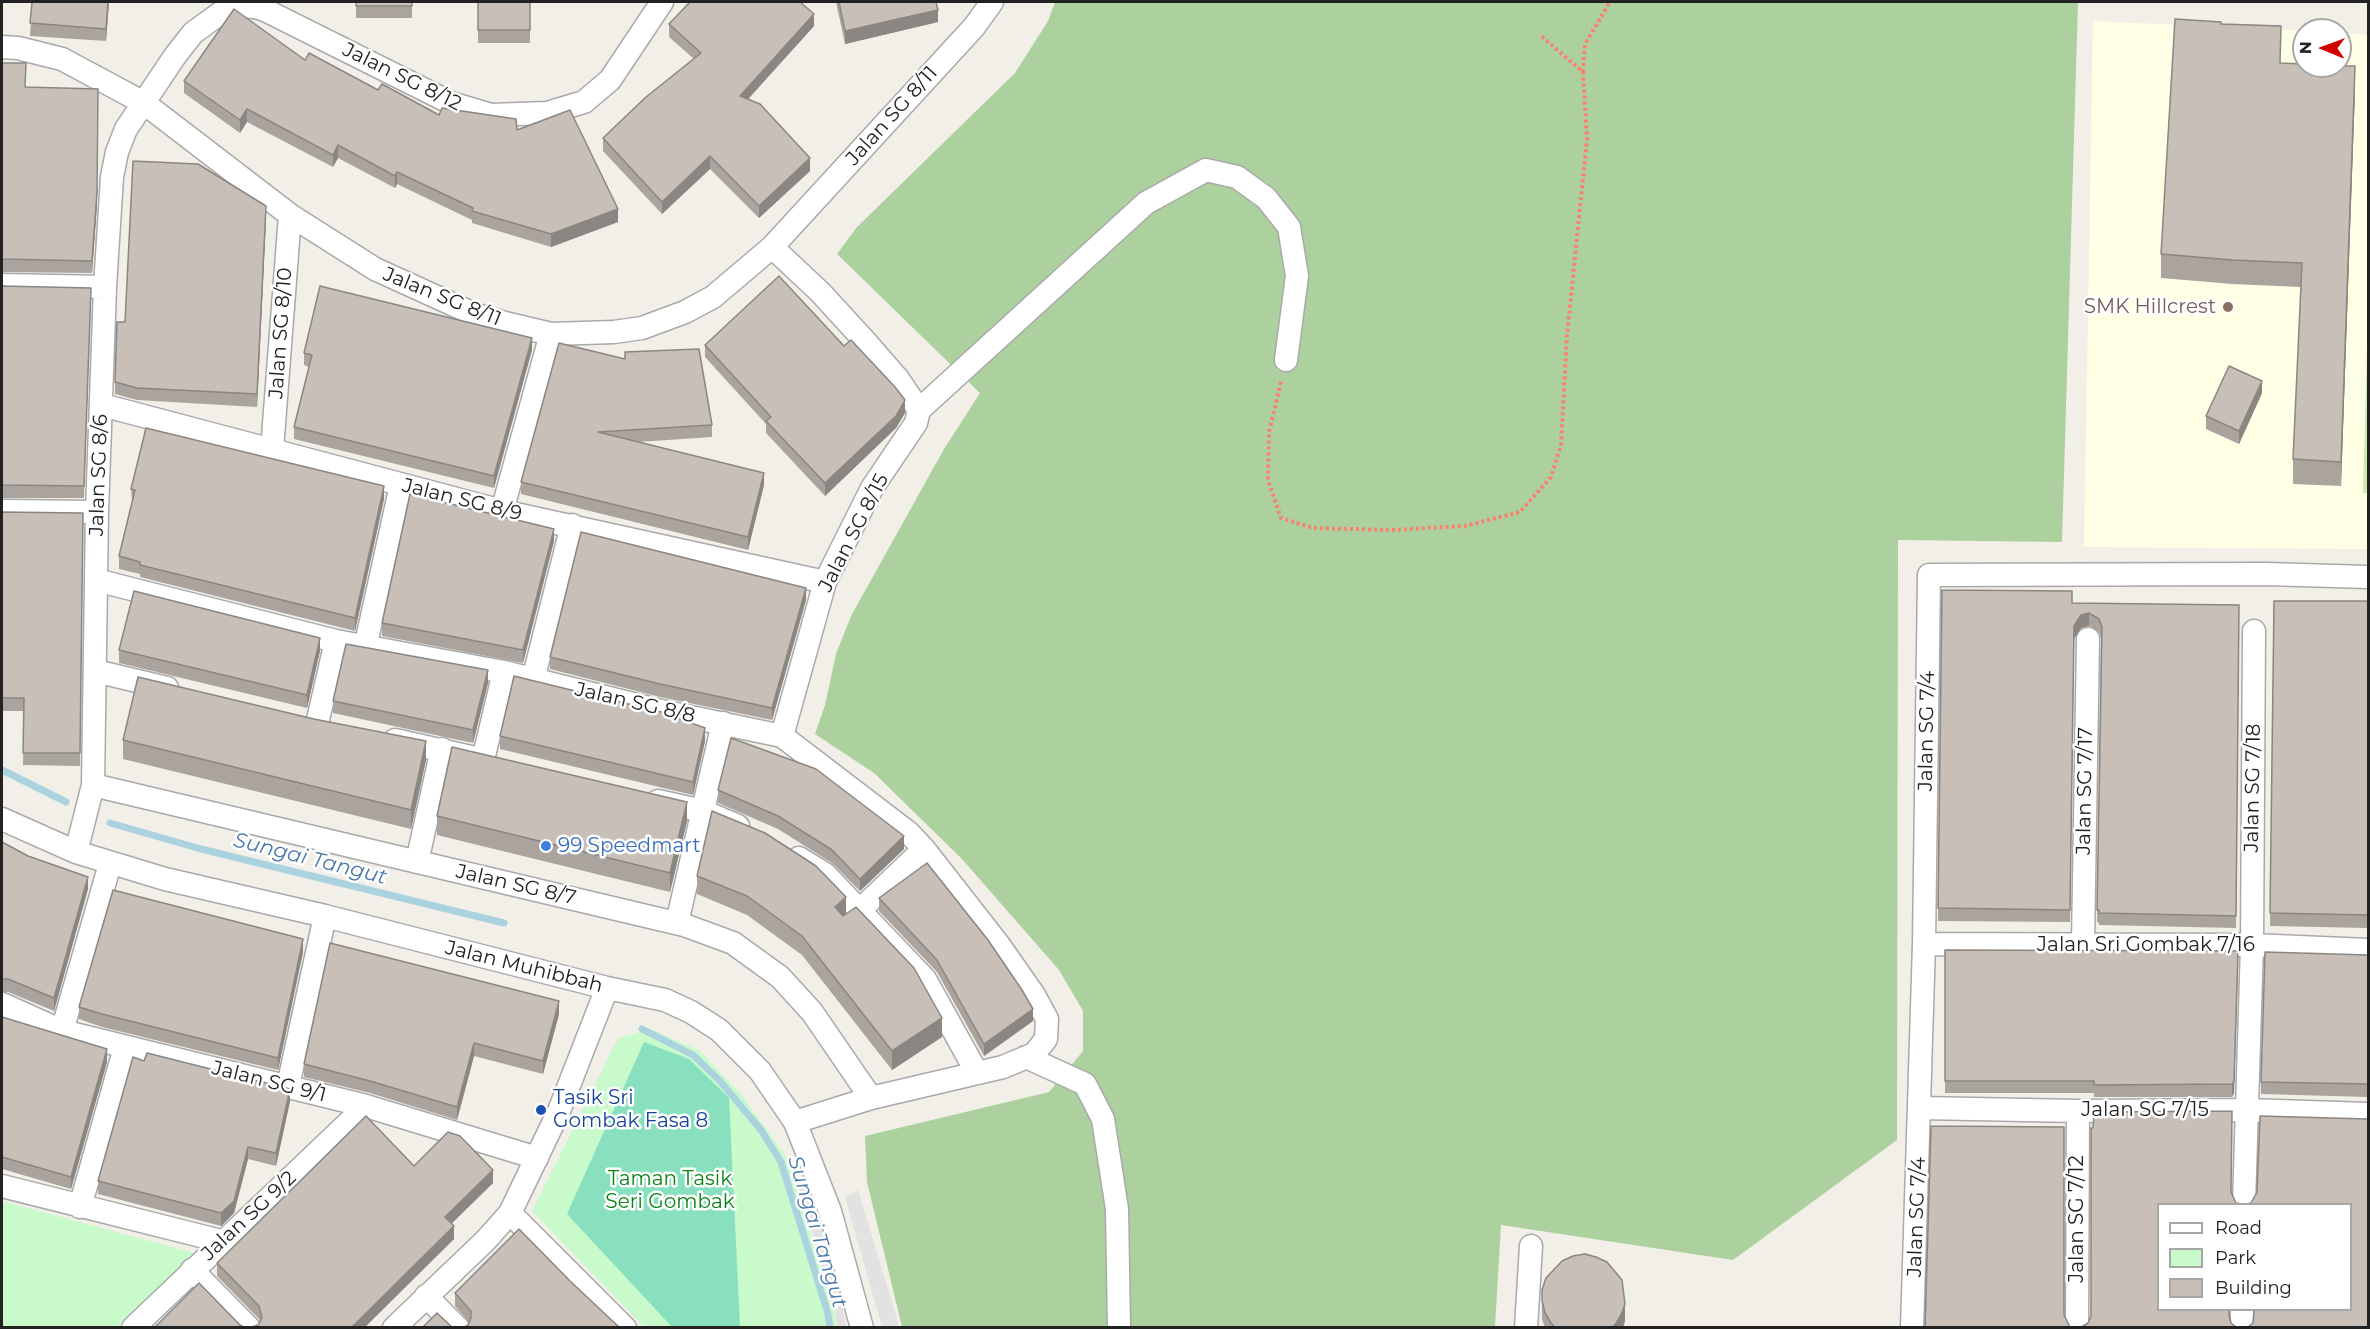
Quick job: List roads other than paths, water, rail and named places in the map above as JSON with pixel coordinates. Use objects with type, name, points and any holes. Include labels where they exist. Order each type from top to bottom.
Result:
[{"type":"street","name":"Jalan SG 8/12","points":[[144,103],[193,33],[230,6],[245,6],[265,10],[451,104],[490,115],[547,113],[584,102],[610,80],[662,2]]},
{"type":"street","name":"Jalan SG 8/11","points":[[2,47],[30,50],[62,59],[144,103],[290,215],[375,269],[474,314],[551,334],[634,329],[669,319],[713,297],[772,247],[974,27],[992,2]]},
{"type":"street","name":"Jalan SG 8/6","points":[[75,852],[93,785],[97,513],[105,287],[112,177],[117,152],[126,129],[144,103]]},
{"type":"street","points":[[772,247],[865,341],[898,379],[919,410],[1146,203],[1206,170],[1236,177],[1266,198],[1289,227],[1297,276],[1286,360]]},
{"type":"street","name":"Jalan SG 8/10","points":[[272,450],[290,215]]},
{"type":"street","points":[[2,285],[105,287]]},
{"type":"street","points":[[502,511],[551,334]]},
{"type":"street","name":"Jalan SG 8/9","points":[[102,405],[502,511],[825,582]]},
{"type":"street","name":"Jalan SG 8/15","points":[[782,736],[825,582],[872,488],[908,437],[916,423],[919,410]]},
{"type":"street","points":[[365,648],[401,485]]},
{"type":"street","points":[[2,511],[97,513]]},
{"type":"street","points":[[533,680],[572,525]]},
{"type":"street","name":"Jalan SG 7/4","points":[[1912,1328],[1921,1108],[1929,575],[2266,574],[2368,577]]},
{"type":"street","name":"Jalan SG 8/8","points":[[96,580],[336,642],[504,672],[782,736],[909,833],[999,945],[1043,1010],[1047,1029],[1046,1039],[1034,1054],[1026,1057]]},
{"type":"street","name":"Jalan SG 7/18","points":[[2244,1203],[2252,945],[2254,631]]},
{"type":"street","name":"Jalan SG 7/17","points":[[2083,944],[2088,639]]},
{"type":"street","points":[[317,724],[336,642]]},
{"type":"street","points":[[95,671],[184,692]]},
{"type":"street","points":[[483,760],[504,672]]},
{"type":"street","points":[[295,718],[340,728]]},
{"type":"street","points":[[677,923],[723,723]]},
{"type":"street","points":[[374,735],[506,765]]},
{"type":"street","points":[[417,862],[442,749]]},
{"type":"street","name":"Jalan SG 8/7","points":[[93,785],[677,923],[733,943],[780,976],[812,1012],[871,1098]]},
{"type":"street","points":[[634,795],[703,811],[770,841],[825,874],[924,980],[977,1073]]},
{"type":"street","name":"Jalan Muhibbah","points":[[2,819],[75,852],[110,864],[608,988],[665,1000],[692,1012],[719,1030],[760,1071],[795,1122],[830,1211],[862,1328]]},
{"type":"street","points":[[860,910],[924,849]]},
{"type":"street","points":[[62,1031],[110,864]]},
{"type":"street","points":[[288,1086],[325,916]]},
{"type":"street","name":"Jalan Sri Gombak 7/16","points":[[1924,944],[2252,945],[2368,950]]},
{"type":"street","points":[[394,1328],[486,1240],[510,1213],[575,1072],[608,988]]},
{"type":"street","name":"Jalan SG 9/1","points":[[2,1005],[62,1031],[366,1106],[537,1158]]},
{"type":"street","points":[[80,1207],[125,1047]]},
{"type":"street","points":[[795,1122],[871,1098],[1003,1067],[1026,1057],[1085,1084],[1103,1119],[1117,1209],[1119,1328]]},
{"type":"street","name":"Jalan SG 9/2","points":[[133,1328],[221,1241],[366,1106]]},
{"type":"street","name":"Jalan SG 7/15","points":[[1921,1108],[2078,1111],[2247,1110],[2368,1114]]},
{"type":"street","name":"Jalan SG 7/12","points":[[2076,1328],[2078,1111]]},
{"type":"street","points":[[2,1186],[221,1241]]},
{"type":"street","points":[[510,1213],[625,1328]]},
{"type":"street","points":[[1526,1328],[1531,1246]]},
{"type":"street","points":[[192,1270],[249,1328]]},
{"type":"street","points":[[426,1296],[458,1328]]},
{"type":"street","points":[[2242,1311],[2242,1328]]},
{"type":"waterway","name":"Sungai Tangut","points":[[2,770],[66,802]]},
{"type":"waterway","name":"Sungai Tangut","points":[[110,823],[201,849],[504,923]]},
{"type":"waterway","name":"Sungai Tangut","points":[[642,1029],[693,1055],[719,1080],[761,1130],[781,1162],[828,1314],[830,1328]]},
{"type":"place","name":"SMK Hillcrest","points":[[2228,307]]},
{"type":"place","name":"99 Speedmart","points":[[546,846]]},
{"type":"place","name":"Tasik Sri Gombak Fasa 8","points":[[541,1110]]},
{"type":"park label","name":"Taman Tasik Seri Gombak","points":[[670,1190]]}]
